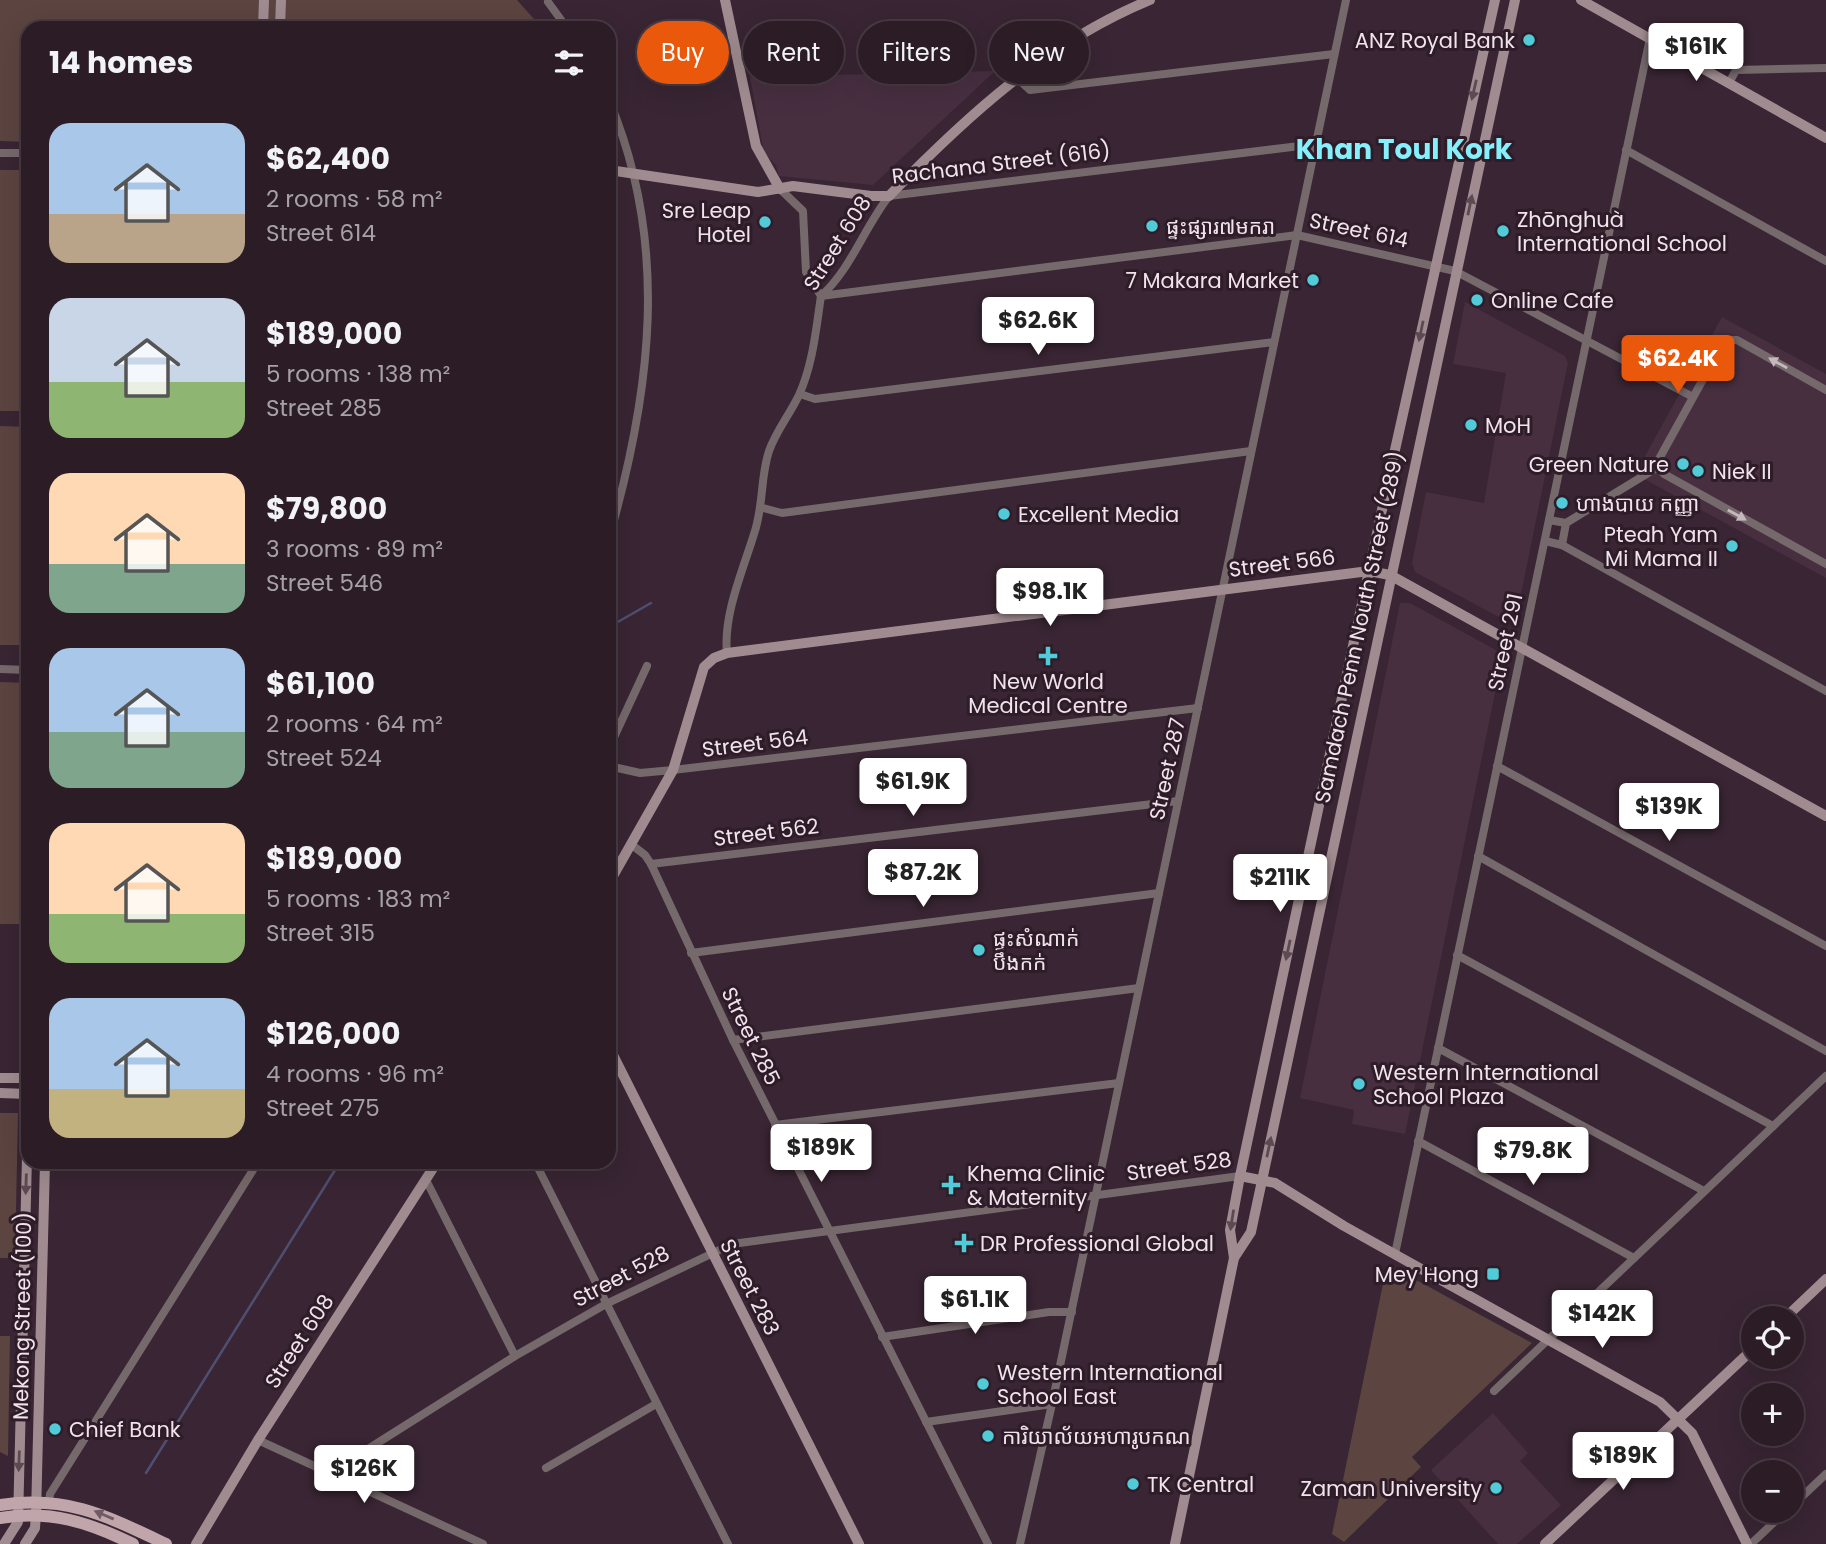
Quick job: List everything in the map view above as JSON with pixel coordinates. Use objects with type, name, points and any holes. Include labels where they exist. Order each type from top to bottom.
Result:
[{"type":"main road","points":[[0,1505],[18,1509],[42,1507],[92,1510],[166,1544]]},
{"type":"main road","points":[[42,1507],[87,1523],[133,1544]]},
{"type":"main road","points":[[0,1518],[18,1509]]},
{"type":"street","points":[[263,21],[264,0]]},
{"type":"street","points":[[281,0],[281,21]]},
{"type":"street","points":[[725,0],[757,146],[780,189],[803,211],[806,271],[821,296]]},
{"type":"street","name":"Street 608","points":[[1089,29],[1150,0]]},
{"type":"street","name":"Street 287","points":[[1020,1544],[1072,1312],[1346,0]]},
{"type":"street","name":"Samdach Penn Nouth Street (289)","points":[[1175,1544],[1234,1258],[1230,1230],[1240,1176],[1368,571],[1495,0]]},
{"type":"street","name":"Samdach Penn Nouth Street (289)","points":[[1234,1258],[1251,1233],[1425,408],[1515,0]]},
{"type":"street","points":[[1581,0],[1826,138]]},
{"type":"street","points":[[548,2],[562,21]]},
{"type":"street","name":"Street 291","points":[[1395,1254],[1650,38]]},
{"type":"street","points":[[1089,83],[1334,54]]},
{"type":"street","points":[[1729,83],[1736,70],[1826,68]]},
{"type":"street","name":"Street 608","points":[[727,653],[726,640],[738,590],[763,508],[764,469],[769,453],[800,394],[814,348],[821,296],[838,281],[889,195],[946,138],[1008,84]]},
{"type":"street","points":[[1024,84],[1030,90],[1081,84]]},
{"type":"street","points":[[616,120],[634,172],[647,272],[648,325],[644,388],[628,473],[616,514]]},
{"type":"street","name":"Rachana Street (616)","points":[[616,171],[758,192],[793,186],[871,197],[1316,144]]},
{"type":"street","points":[[1626,150],[1826,261]]},
{"type":"street","points":[[0,153],[21,153]]},
{"type":"street","name":"Street 614","points":[[821,296],[1297,235],[1455,271],[1693,397]]},
{"type":"street","points":[[1826,390],[1737,341],[1728,340],[1722,345],[1693,397],[1659,459],[1658,467],[1664,474],[1826,564]]},
{"type":"street","points":[[800,394],[815,399],[1274,342]]},
{"type":"street","points":[[1405,404],[1425,408]]},
{"type":"street","points":[[763,508],[782,513],[1251,452]]},
{"type":"street","points":[[1549,520],[1566,523],[1658,467]]},
{"type":"street","points":[[1562,545],[1566,523]]},
{"type":"street","points":[[1545,541],[1562,545],[1826,691]]},
{"type":"street","name":"Street 566","points":[[727,653],[1368,571],[1390,575],[1825,815]]},
{"type":"street","points":[[616,871],[673,770],[704,667],[714,658],[727,653]]},
{"type":"street","points":[[616,733],[647,666]]},
{"type":"street","points":[[0,669],[21,670]]},
{"type":"street","name":"Street 564","points":[[616,768],[640,773],[673,770],[1198,708]]},
{"type":"street","points":[[1339,710],[1360,714]]},
{"type":"street","points":[[1497,766],[1826,946]]},
{"type":"street","name":"Street 562","points":[[650,864],[1178,801]]},
{"type":"street","name":"Street 285","points":[[632,845],[645,855],[650,864],[775,1125],[988,1544]]},
{"type":"street","points":[[1478,856],[1826,1051]]},
{"type":"street","points":[[691,953],[1159,893]]},
{"type":"street","points":[[1457,955],[1773,1126]]},
{"type":"street","points":[[733,1040],[1139,988]]},
{"type":"street","points":[[1438,1048],[1704,1191]]},
{"type":"street","name":"Street 283","points":[[616,1060],[859,1544]]},
{"type":"street","points":[[1494,1391],[1826,1076]]},
{"type":"street","points":[[0,1078],[21,1078]]},
{"type":"street","points":[[775,1125],[1119,1083]]},
{"type":"street","points":[[0,1093],[21,1094]]},
{"type":"street","points":[[1418,1141],[1634,1258]]},
{"type":"street","name":"Mekong Street (100)","points":[[18,1509],[27,1169]]},
{"type":"street","name":"Mekong Street (100)","points":[[25,1544],[35,1528],[42,1507],[45,1169]]},
{"type":"street","points":[[42,1507],[254,1169]]},
{"type":"street","name":"Street 608","points":[[196,1544],[258,1440],[433,1169]]},
{"type":"street","points":[[538,1169],[728,1544]]},
{"type":"street","name":"Street 528","points":[[330,1473],[515,1356],[606,1304],[710,1252],[732,1244],[827,1229],[1095,1198],[1240,1176],[1275,1183],[1395,1254],[1660,1402],[1692,1433],[1749,1544]]},
{"type":"street","points":[[426,1180],[515,1356]]},
{"type":"street","points":[[1798,1306],[1826,1279]]},
{"type":"street","points":[[882,1337],[1049,1312],[1072,1312]]},
{"type":"street","points":[[1545,1544],[1741,1360]]},
{"type":"street","points":[[546,1468],[656,1404]]},
{"type":"street","points":[[926,1422],[1052,1404]]},
{"type":"street","points":[[258,1440],[483,1544]]},
{"type":"street","points":[[1804,1495],[1826,1474]]},
{"type":"street","points":[[4,1544],[18,1522],[18,1509]]},
{"type":"street","points":[[1749,1544],[1772,1523]]},
{"type":"shaded area","points":[[0,0],[517,0],[536,21],[21,21],[21,142],[0,141]]},
{"type":"shaded area","points":[[975,71],[989,71],[989,77],[873,185],[779,176],[776,165],[764,153],[751,84],[844,84],[844,75],[858,74],[858,84],[975,84]]},
{"type":"shaded area","points":[[0,170],[21,170],[21,411],[0,411]]},
{"type":"shaded area","points":[[1465,302],[1565,356],[1568,363],[1516,619],[1508,622],[1415,572],[1412,563],[1426,492],[1484,503],[1506,373],[1453,364]]},
{"type":"shaded area","points":[[1722,317],[1826,374],[1826,578],[1635,474]]},
{"type":"shaded area","points":[[0,426],[21,427],[21,645],[0,645]]},
{"type":"shaded area","points":[[1400,603],[1410,603],[1503,654],[1405,1134],[1352,1124],[1354,1110],[1300,1098]]},
{"type":"shaded area","points":[[0,682],[21,683],[20,924],[0,924]]},
{"type":"shaded area","points":[[0,1113],[18,1113],[15,1258],[0,1258]]},
{"type":"shaded area","points":[[1387,1264],[1532,1343],[1412,1457],[1421,1467],[1344,1542],[1332,1534]]},
{"type":"shaded area","points":[[0,1336],[10,1336],[8,1456],[0,1452]]},
{"type":"shaded area","name":"Zaman University","points":[[1493,1413],[1528,1453],[1520,1461],[1561,1505],[1517,1544],[1498,1544],[1431,1470]]},
{"type":"waterway","points":[[616,623],[651,603]]},
{"type":"waterway","points":[[146,1473],[336,1169]]},
{"type":"place","name":"ANZ Royal Bank","points":[[1529,40]]},
{"type":"place","name":"Sre Leap Hotel","points":[[765,222]]},
{"type":"place","name":"ផ្ទះផ្សារ៧មករា","points":[[1152,226]]},
{"type":"place","name":"Zhōnghuà International School","points":[[1503,231]]},
{"type":"place","name":"7 Makara Market","points":[[1313,280]]},
{"type":"place","name":"Online Cafe","points":[[1477,300]]},
{"type":"place","name":"MoH","points":[[1471,425]]},
{"type":"place","name":"Green Nature","points":[[1683,464]]},
{"type":"place","name":"Niek II","points":[[1698,471]]},
{"type":"place","name":"ហាងបាយ កញ្ញា","points":[[1562,503]]},
{"type":"place","name":"Excellent Media","points":[[1004,514]]},
{"type":"place","name":"Pteah Yam Mi Mama II","points":[[1732,546]]},
{"type":"place","name":"New World Medical Centre","points":[[1048,656]]},
{"type":"place","name":"ផ្ទះសំណាក់ បឹងកក់","points":[[979,950]]},
{"type":"place","name":"Western International School Plaza","points":[[1359,1084]]},
{"type":"place","name":"Khema Clinic & Maternity","points":[[951,1185]]},
{"type":"place","name":"DR Professional Global","points":[[964,1243]]},
{"type":"place","name":"Mey Hong","points":[[1493,1274]]},
{"type":"place","name":"Western International School East","points":[[983,1384]]},
{"type":"place","name":"Chief Bank","points":[[55,1429]]},
{"type":"place","name":"ការិយាល័យអហារូបកណ","points":[[988,1436]]},
{"type":"place","name":"TK Central","points":[[1133,1484]]},
{"type":"place","name":"Zaman University","points":[[1496,1488]]},
{"type":"district","name":"Khan Toul Kork","points":[[1404,149]]}]
